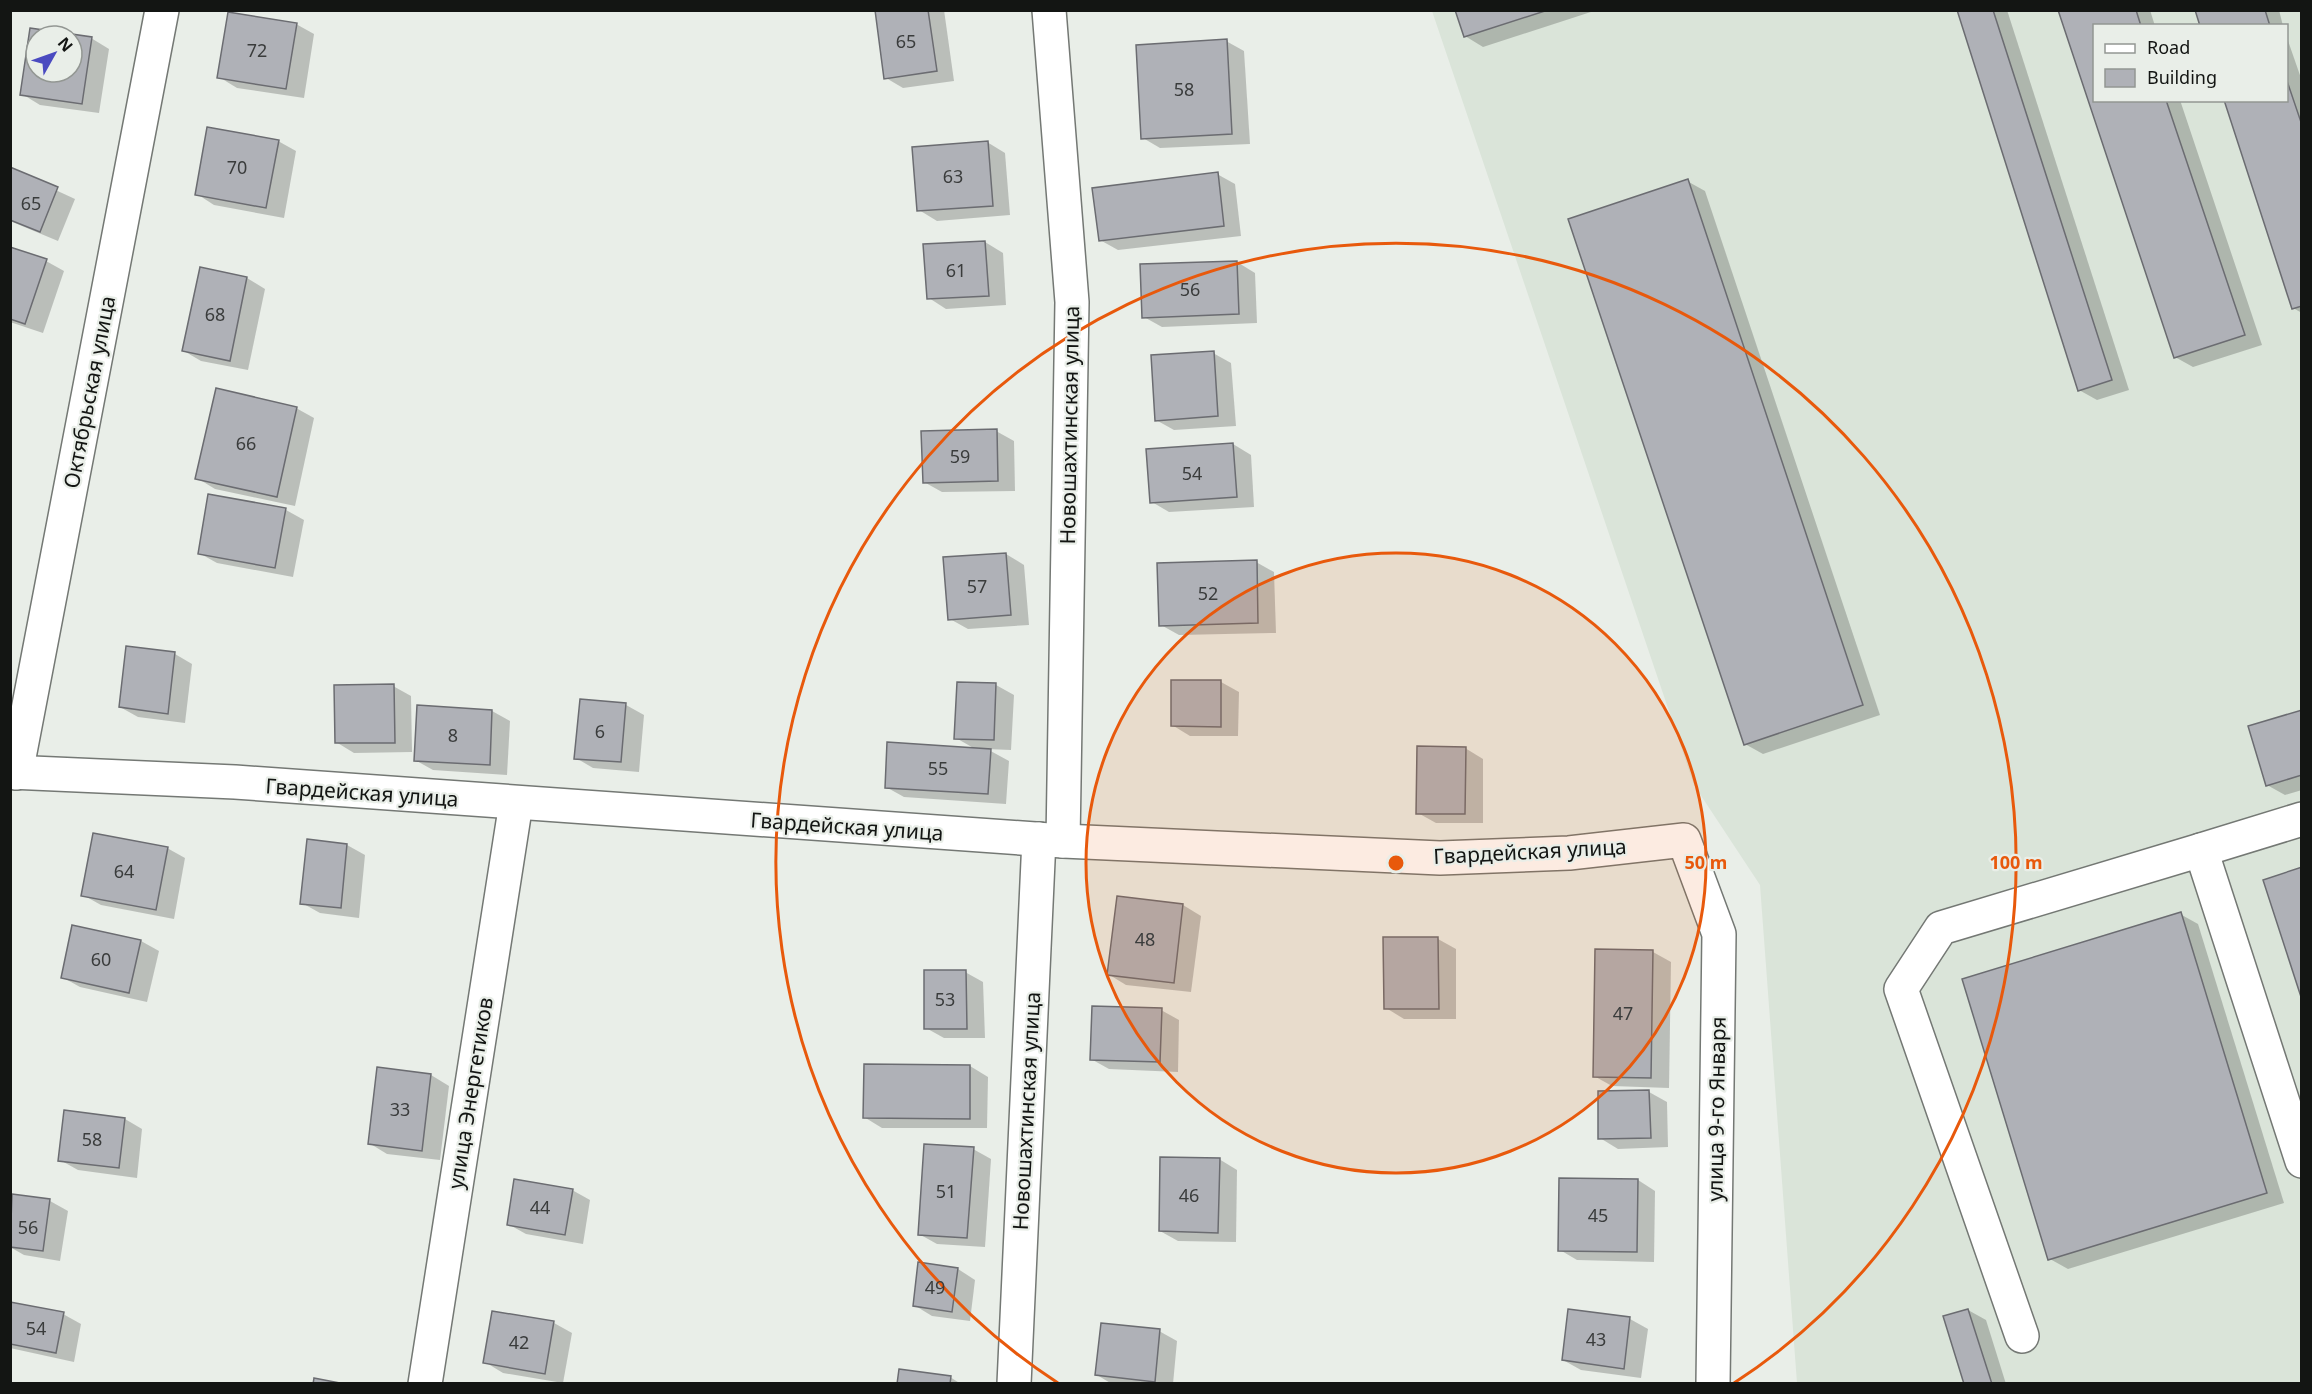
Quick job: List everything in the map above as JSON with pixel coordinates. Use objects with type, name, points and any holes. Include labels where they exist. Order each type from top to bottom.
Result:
[{"type":"street","name":"Октябрьская улица","points":[[13,772],[162,10]]},
{"type":"street","name":"Новошахтинская улица","points":[[1014,1383],[1051,840],[1071,302],[1049,10]]},
{"type":"street","name":"Гвардейская улица","points":[[13,772],[235,782],[1051,840],[1440,858],[1569,853],[1684,840]]},
{"type":"street","name":"улица Энергетиков","points":[[425,1383],[516,803]]},
{"type":"street","points":[[2022,1336],[1901,989],[1941,927],[2301,819]]},
{"type":"street","name":"улица 9-го Января","points":[[1684,840],[1719,934],[1713,1383]]},
{"type":"street","points":[[2201,850],[2301,1161]]},
{"type":"shaded area","points":[[1432,11],[2301,11],[2301,1383],[1797,1383],[1760,885],[1694,785]]},
{"type":"building","points":[[875,10],[928,10],[937,71],[884,79]]},
{"type":"building","points":[[1455,10],[1548,10],[1464,37]]},
{"type":"building","points":[[1957,10],[1993,10],[2112,380],[2078,391]]},
{"type":"building","points":[[2058,10],[2136,10],[2140,24],[2093,24],[2093,102],[2167,102],[2245,335],[2174,358]]},
{"type":"building","points":[[2195,10],[2265,10],[2269,24],[2199,24]]},
{"type":"building","points":[[228,12],[297,23],[286,89],[217,78]]},
{"type":"building","points":[[84,36],[92,37],[82,104],[20,95],[24,68],[24,84],[84,84]]},
{"type":"building","points":[[1227,39],[1232,134],[1141,139],[1136,45]]},
{"type":"building","points":[[2288,84],[2302,125],[2302,306],[2292,309],[2225,102],[2288,102]]},
{"type":"building","points":[[207,127],[279,140],[266,208],[195,195]]},
{"type":"building","points":[[988,141],[993,206],[917,211],[912,147]]},
{"type":"building","points":[[10,167],[58,187],[40,232],[10,220]]},
{"type":"building","points":[[1218,172],[1224,226],[1099,241],[1092,188]]},
{"type":"building","points":[[1688,179],[1863,705],[1744,745],[1568,219]]},
{"type":"building","points":[[985,241],[989,296],[927,299],[923,244]]},
{"type":"building","points":[[10,247],[47,259],[25,324],[10,319]]},
{"type":"building","points":[[1237,261],[1239,314],[1142,318],[1140,264]]},
{"type":"building","points":[[200,267],[247,277],[230,361],[182,351]]},
{"type":"building","points":[[1214,351],[1218,416],[1155,421],[1151,355]]},
{"type":"building","points":[[216,388],[297,407],[277,497],[195,479]]},
{"type":"building","points":[[997,429],[998,481],[923,483],[921,431]]},
{"type":"building","points":[[1233,443],[1237,497],[1150,503],[1146,449]]},
{"type":"building","points":[[208,494],[286,508],[275,568],[198,554]]},
{"type":"building","points":[[1006,553],[1011,615],[948,620],[943,557]]},
{"type":"building","points":[[1257,560],[1258,623],[1159,626],[1157,563]]},
{"type":"building","points":[[126,646],[175,652],[168,714],[119,707]]},
{"type":"building","points":[[1171,680],[1221,680],[1221,727],[1171,726]]},
{"type":"building","points":[[957,682],[996,683],[994,740],[954,739]]},
{"type":"building","points":[[394,684],[395,743],[335,743],[334,685]]},
{"type":"building","points":[[580,699],[626,703],[621,762],[574,759]]},
{"type":"building","points":[[417,705],[492,710],[490,765],[414,761]]},
{"type":"building","points":[[2302,710],[2302,775],[2266,786],[2248,726]]},
{"type":"building","points":[[887,742],[991,749],[988,794],[885,788]]},
{"type":"building","points":[[1417,746],[1466,747],[1465,814],[1416,814]]},
{"type":"building","points":[[93,833],[168,847],[156,910],[81,896]]},
{"type":"building","points":[[307,839],[347,844],[341,908],[300,904]]},
{"type":"building","points":[[2302,867],[2302,1000],[2263,880]]},
{"type":"building","points":[[1117,896],[1183,904],[1174,983],[1107,975]]},
{"type":"building","points":[[2181,912],[2267,1193],[2048,1260],[1962,979]]},
{"type":"building","points":[[72,925],[141,940],[129,993],[61,978]]},
{"type":"building","points":[[1383,937],[1438,937],[1439,1009],[1384,1009]]},
{"type":"building","points":[[1595,949],[1653,950],[1651,1078],[1593,1077]]},
{"type":"building","points":[[924,970],[966,970],[967,1029],[924,1029]]},
{"type":"building","points":[[1092,1006],[1162,1008],[1160,1062],[1090,1060]]},
{"type":"building","points":[[864,1064],[970,1065],[970,1119],[863,1118]]},
{"type":"building","points":[[377,1067],[431,1074],[422,1151],[368,1144]]},
{"type":"building","points":[[1649,1090],[1651,1138],[1598,1139],[1598,1091]]},
{"type":"building","points":[[64,1110],[125,1118],[119,1168],[58,1161]]},
{"type":"building","points":[[924,1144],[974,1147],[967,1238],[918,1235]]},
{"type":"building","points":[[1160,1157],[1220,1158],[1218,1233],[1159,1231]]},
{"type":"building","points":[[1559,1178],[1638,1179],[1637,1252],[1558,1251]]},
{"type":"building","points":[[514,1179],[573,1189],[565,1235],[507,1225]]},
{"type":"building","points":[[12,1194],[50,1199],[43,1251],[10,1247]]},
{"type":"building","points":[[918,1262],[958,1268],[952,1312],[913,1306]]},
{"type":"building","points":[[10,1302],[64,1312],[56,1353],[10,1344]]},
{"type":"building","points":[[1568,1309],[1630,1317],[1624,1369],[1562,1360]]},
{"type":"building","points":[[1968,1309],[1992,1384],[1964,1384],[1943,1316]]},
{"type":"building","points":[[492,1311],[554,1321],[545,1374],[483,1363]]},
{"type":"building","points":[[1101,1323],[1160,1329],[1155,1382],[1095,1375]]},
{"type":"building","points":[[899,1369],[951,1376],[950,1384],[897,1384]]},
{"type":"building","points":[[314,1378],[345,1384],[313,1384]]}]
